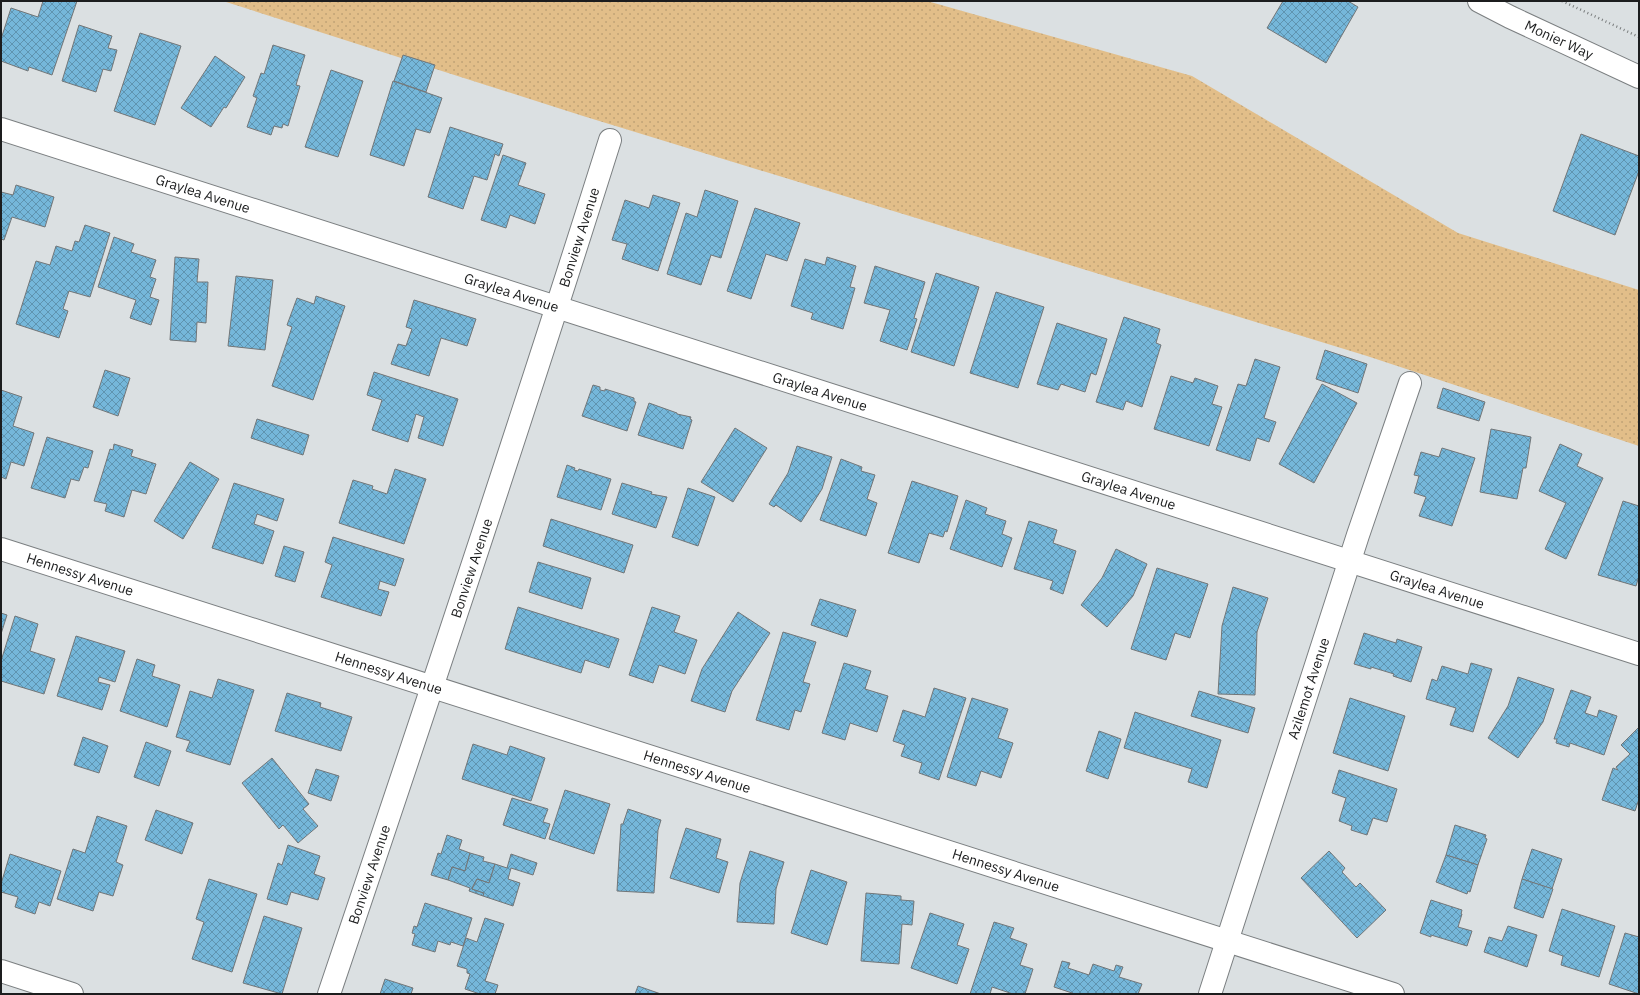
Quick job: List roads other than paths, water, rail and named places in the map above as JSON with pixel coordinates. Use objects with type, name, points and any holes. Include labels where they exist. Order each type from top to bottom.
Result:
[{"type":"street","name":"Monier Way","points":[[1479,1],[1510,18],[1639,77]]},
{"type":"street","name":"Graylea Avenue","points":[[1,129],[1350,560],[1639,654]]},
{"type":"street","name":"Bonview Avenue","points":[[328,994],[433,688],[610,140]]},
{"type":"street","name":"Azilemot Avenue","points":[[1210,994],[1350,560],[1410,383]]},
{"type":"street","name":"Hennessy Avenue","points":[[1,548],[433,688],[1393,994]]},
{"type":"street","points":[[1,971],[72,994]]}]
